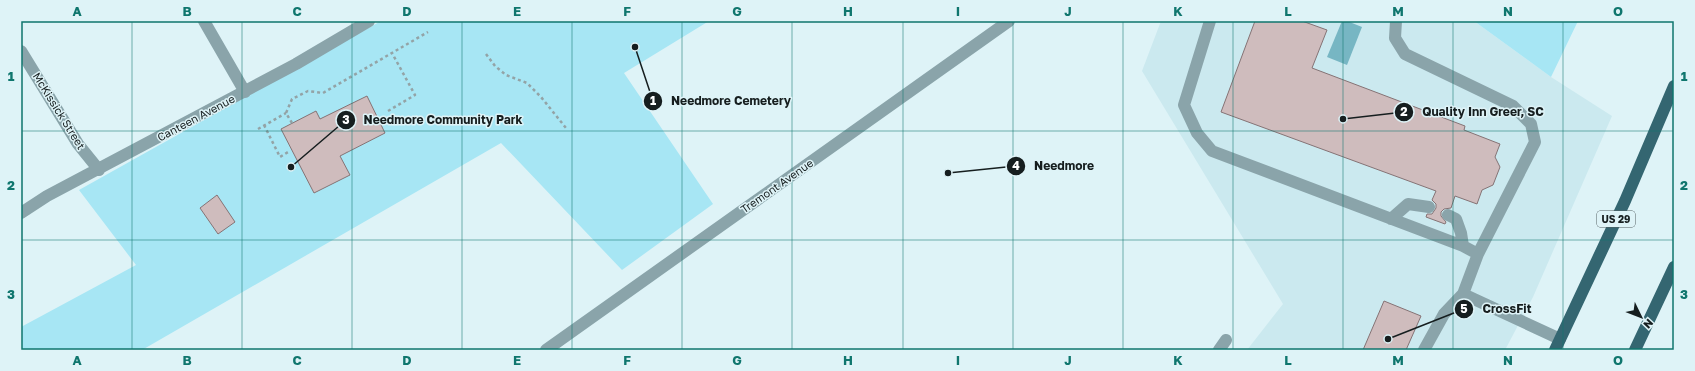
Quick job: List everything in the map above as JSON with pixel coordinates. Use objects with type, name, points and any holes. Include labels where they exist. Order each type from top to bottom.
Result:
[{"type":"main road","name":"US 29","points":[[1555,350],[1625,201],[1674,86]]},
{"type":"main road","points":[[1635,350],[1674,267]]},
{"type":"street","points":[[204,21],[245,92]]},
{"type":"street","name":"Canteen Avenue","points":[[21,213],[47,196],[245,92],[368,21]]},
{"type":"street","name":"Tremont Avenue","points":[[546,350],[1009,21]]},
{"type":"street","points":[[1210,21],[1184,105],[1197,133],[1212,151],[1463,246],[1478,254]]},
{"type":"street","points":[[1396,21],[1395,38],[1405,54],[1513,106],[1531,124],[1535,142],[1478,254],[1463,294],[1444,314],[1424,350]]},
{"type":"street","name":"McKissick Street","points":[[21,51],[78,144],[99,170]]},
{"type":"street","points":[[1391,219],[1408,204],[1430,207]]},
{"type":"street","points":[[1448,215],[1456,219],[1461,233],[1463,246]]},
{"type":"street","points":[[1463,294],[1560,339]]},
{"type":"path","points":[[258,129],[286,113],[292,99],[308,91],[323,93],[428,32]]},
{"type":"path","points":[[388,110],[415,95],[392,53]]},
{"type":"path","points":[[486,54],[495,66],[506,75],[527,83],[541,97],[566,128]]},
{"type":"path","points":[[286,113],[292,123]]},
{"type":"path","points":[[264,125],[280,157],[288,152]]},
{"type":"shaded area","points":[[381,21],[709,21],[624,73],[713,204],[622,270],[501,143],[142,350],[21,350],[21,327],[136,265],[79,190]]},
{"type":"shaded area","points":[[1161,21],[1474,21],[1551,77],[1612,116],[1533,297],[1505,350],[1247,350],[1283,304],[1142,71]]},
{"type":"shaded area","points":[[1342,21],[1347,21],[1362,27],[1347,65],[1327,57]]},
{"type":"shaded area","points":[[1474,21],[1578,21],[1551,77]]},
{"type":"building","points":[[1255,21],[1302,21],[1327,30],[1312,68],[1465,126],[1464,130],[1500,144],[1495,157],[1500,167],[1493,185],[1482,190],[1477,204],[1455,196],[1451,208],[1444,209],[1441,212],[1441,216],[1446,222],[1445,224],[1426,217],[1427,214],[1432,214],[1436,208],[1436,204],[1432,200],[1436,191],[1221,112]]},
{"type":"building","points":[[367,96],[385,133],[340,156],[350,175],[314,193],[281,129],[316,111],[320,119]]},
{"type":"building","points":[[217,195],[235,222],[218,234],[200,208]]},
{"type":"building","points":[[1384,301],[1421,316],[1406,350],[1363,350]]},
{"type":"place","name":"Needmore Cemetery","points":[[635,47]]},
{"type":"place","name":"Quality Inn Greer, SC","points":[[1343,119]]},
{"type":"place","name":"Needmore Community Park","points":[[291,167]]},
{"type":"place","name":"Needmore","points":[[948,173]]},
{"type":"place","name":"CrossFit","points":[[1388,339]]}]
